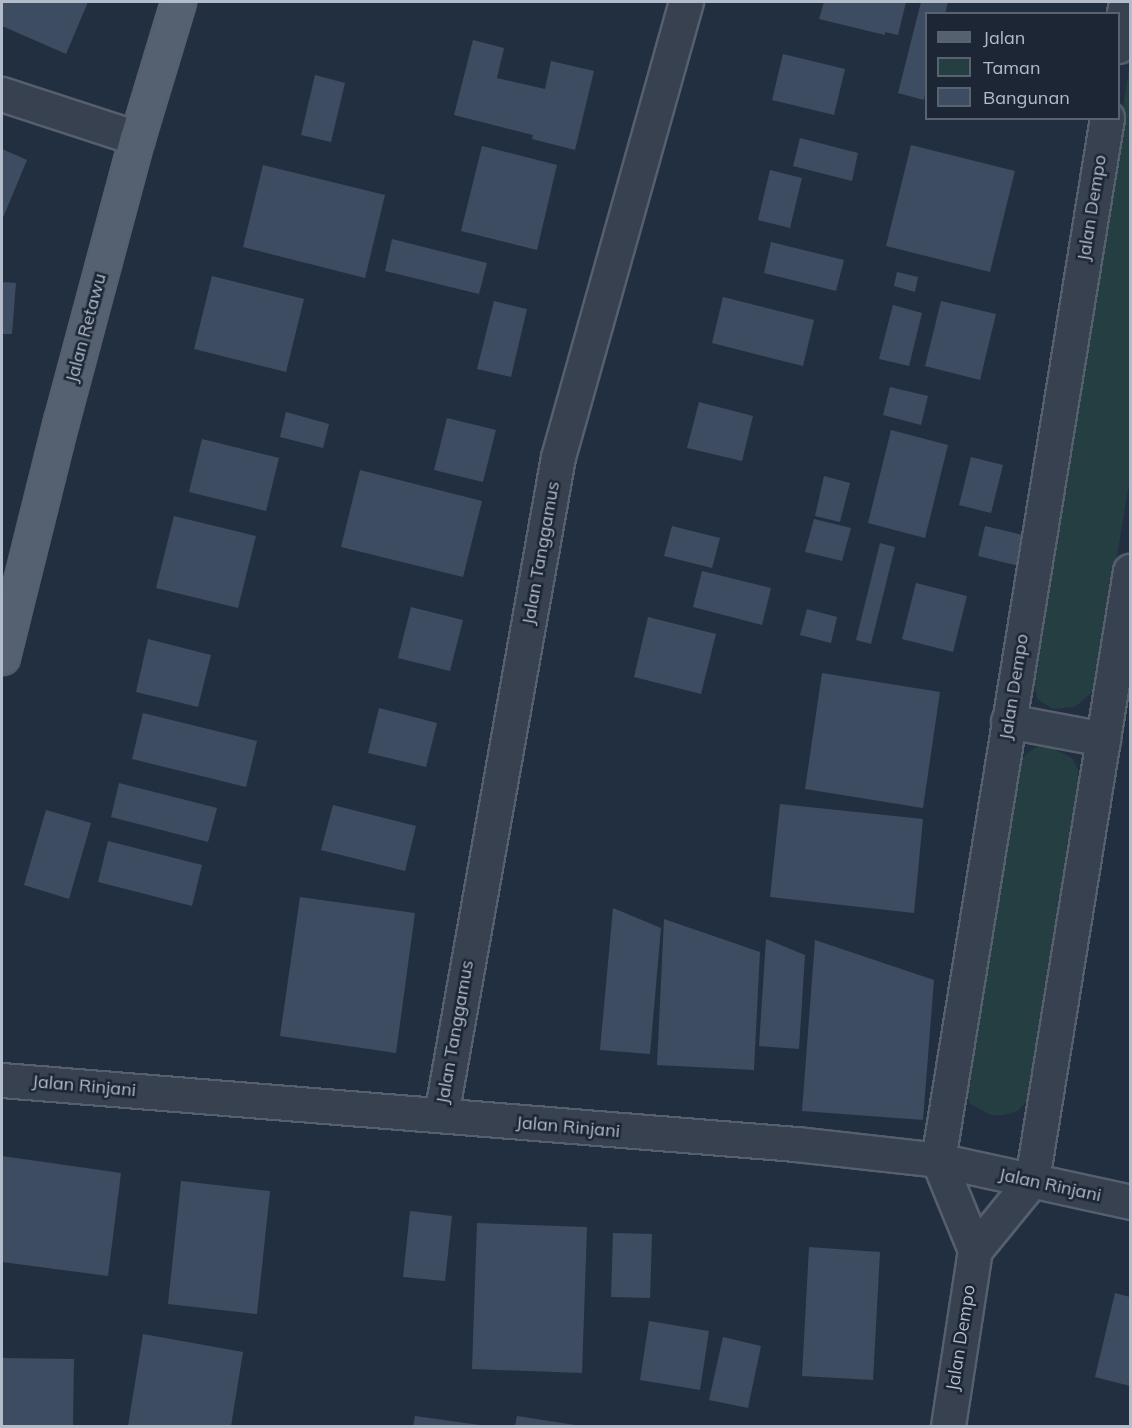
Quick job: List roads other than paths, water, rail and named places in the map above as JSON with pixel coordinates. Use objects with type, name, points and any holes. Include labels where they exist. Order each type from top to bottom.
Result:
[{"type":"main road","name":"Jalan Retawu","points":[[2,657],[61,421],[137,138],[178,2]]},
{"type":"street","name":"Jalan Tanggamus","points":[[441,1115],[558,457],[687,2]]},
{"type":"street","points":[[1120,40],[1126,2]]},
{"type":"street","points":[[2,94],[137,138]]},
{"type":"street","name":"Jalan Dempo","points":[[938,1160],[1107,120]]},
{"type":"street","points":[[938,1160],[975,1250],[1032,1180],[1131,571]]},
{"type":"street","points":[[1008,721],[1103,739]]},
{"type":"street","name":"Jalan Rinjani","points":[[2,1080],[796,1144],[938,1160],[1131,1202]]},
{"type":"street","name":"Jalan Dempo","points":[[948,1426],[975,1250]]}]
